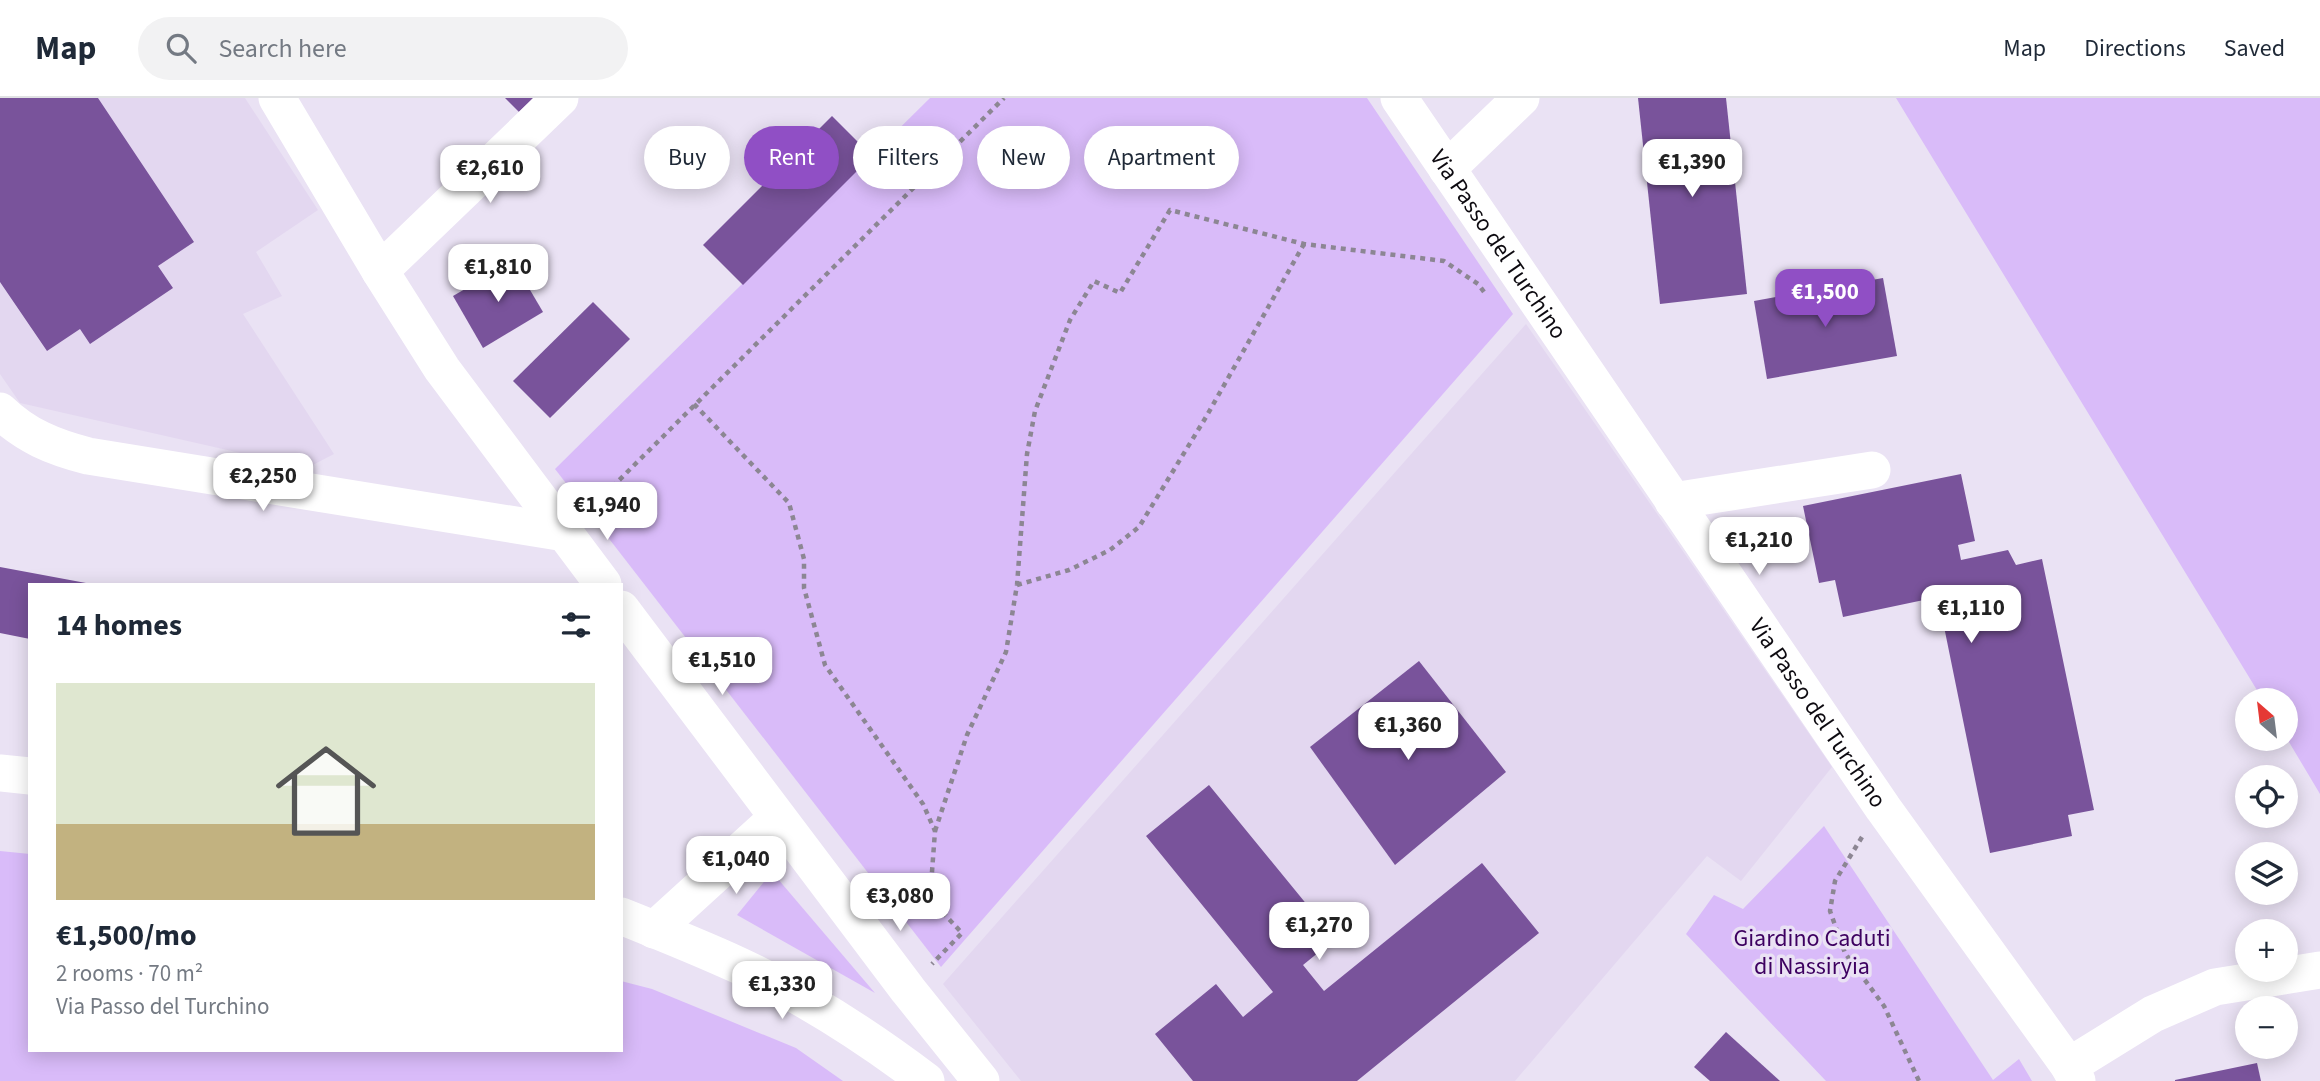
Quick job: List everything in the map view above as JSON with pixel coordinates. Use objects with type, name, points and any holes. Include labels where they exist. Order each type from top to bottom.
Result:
[{"type":"street","points":[[277,98],[380,271],[453,385],[602,583]]},
{"type":"street","points":[[380,271],[560,98]]},
{"type":"street","name":"Via Passo del Turchino","points":[[1399,98],[1884,808],[2073,1074]]},
{"type":"street","points":[[1447,169],[1521,98]]},
{"type":"street","points":[[0,411],[21,429],[44,443],[81,454],[565,533]]},
{"type":"street","points":[[1673,501],[1872,470]]},
{"type":"street","points":[[623,612],[908,990],[981,1081]]},
{"type":"street","points":[[0,773],[28,776]]},
{"type":"street","points":[[654,930],[777,818]]},
{"type":"street","points":[[623,917],[730,962],[783,988],[858,1032],[926,1081]]},
{"type":"street","points":[[2073,1074],[2153,1014],[2215,987],[2320,970]]},
{"type":"path","points":[[565,533],[1004,98]]},
{"type":"path","points":[[908,990],[962,933],[930,900],[934,831],[967,735],[1006,652],[1017,584],[1027,454],[1035,411],[1070,320],[1094,281],[1120,293],[1170,210],[1304,244],[1444,261],[1478,284],[1486,295]]},
{"type":"path","points":[[1017,584],[1069,570],[1110,550],[1139,527],[1206,417],[1304,244]]},
{"type":"path","points":[[694,404],[789,503],[804,559],[804,588],[825,665],[923,804],[934,831]]},
{"type":"path","points":[[1884,808],[1851,853],[1835,881],[1830,911],[1846,953],[1884,1006],[1919,1081]]},
{"type":"shaded area","points":[[0,98],[245,98],[318,210],[256,252],[282,296],[243,314],[334,454],[307,468],[20,403],[0,374]]},
{"type":"shaded area","points":[[1526,324],[1832,767],[1741,881],[1707,856],[1515,1081],[1021,1081],[943,984]]},
{"type":"green space","points":[[930,98],[1367,98],[1513,314],[941,967],[555,469],[853,174],[853,189],[963,189],[963,126],[902,126]]},
{"type":"green space","points":[[1896,98],[2320,98],[2320,794],[2294,751],[2298,751],[2298,688],[2256,688]]},
{"type":"green space","name":"Giardino Caduti di Nassiryia","points":[[1824,826],[1993,1080],[2019,1059],[2032,1081],[1826,1081],[1686,934],[1714,895],[1743,909]]},
{"type":"green space","points":[[0,851],[28,854],[28,1052],[623,1052],[623,982],[652,989],[796,1048],[843,1081],[0,1081]]},
{"type":"green space","points":[[772,872],[875,993],[737,915]]},
{"type":"building","points":[[0,98],[98,98],[194,242],[158,266],[173,288],[90,344],[80,329],[47,351],[0,282]]},
{"type":"building","points":[[505,98],[533,98],[519,112]]},
{"type":"building","points":[[1638,98],[1726,98],[1747,294],[1660,304]]},
{"type":"building","points":[[832,116],[853,137],[853,175],[839,189],[839,126],[822,126]]},
{"type":"building","points":[[759,189],[839,189],[743,285],[703,245]]},
{"type":"building","points":[[513,261],[543,312],[483,348],[453,296]]},
{"type":"building","points":[[1883,278],[1897,356],[1767,379],[1754,301]]},
{"type":"building","points":[[593,302],[630,339],[550,418],[513,381]]},
{"type":"building","points":[[1961,474],[1975,541],[1958,545],[1961,560],[2008,550],[2016,565],[2042,559],[2094,810],[2068,815],[2072,836],[1990,853],[1938,597],[1843,617],[1835,580],[1819,583],[1803,506]]},
{"type":"building","points":[[0,567],[86,583],[28,583],[28,639],[0,633]]},
{"type":"building","points":[[1419,661],[1506,772],[1395,865],[1310,747]]},
{"type":"building","points":[[1209,785],[1335,939],[1303,965],[1324,991],[1482,863],[1539,933],[1357,1081],[1193,1081],[1155,1034],[1216,984],[1243,1017],[1273,992],[1146,836]]},
{"type":"building","points":[[1726,1032],[1780,1081],[1710,1081],[1694,1067]]},
{"type":"building","points":[[2257,1063],[2261,1081],[2175,1081],[2175,1080]]}]
